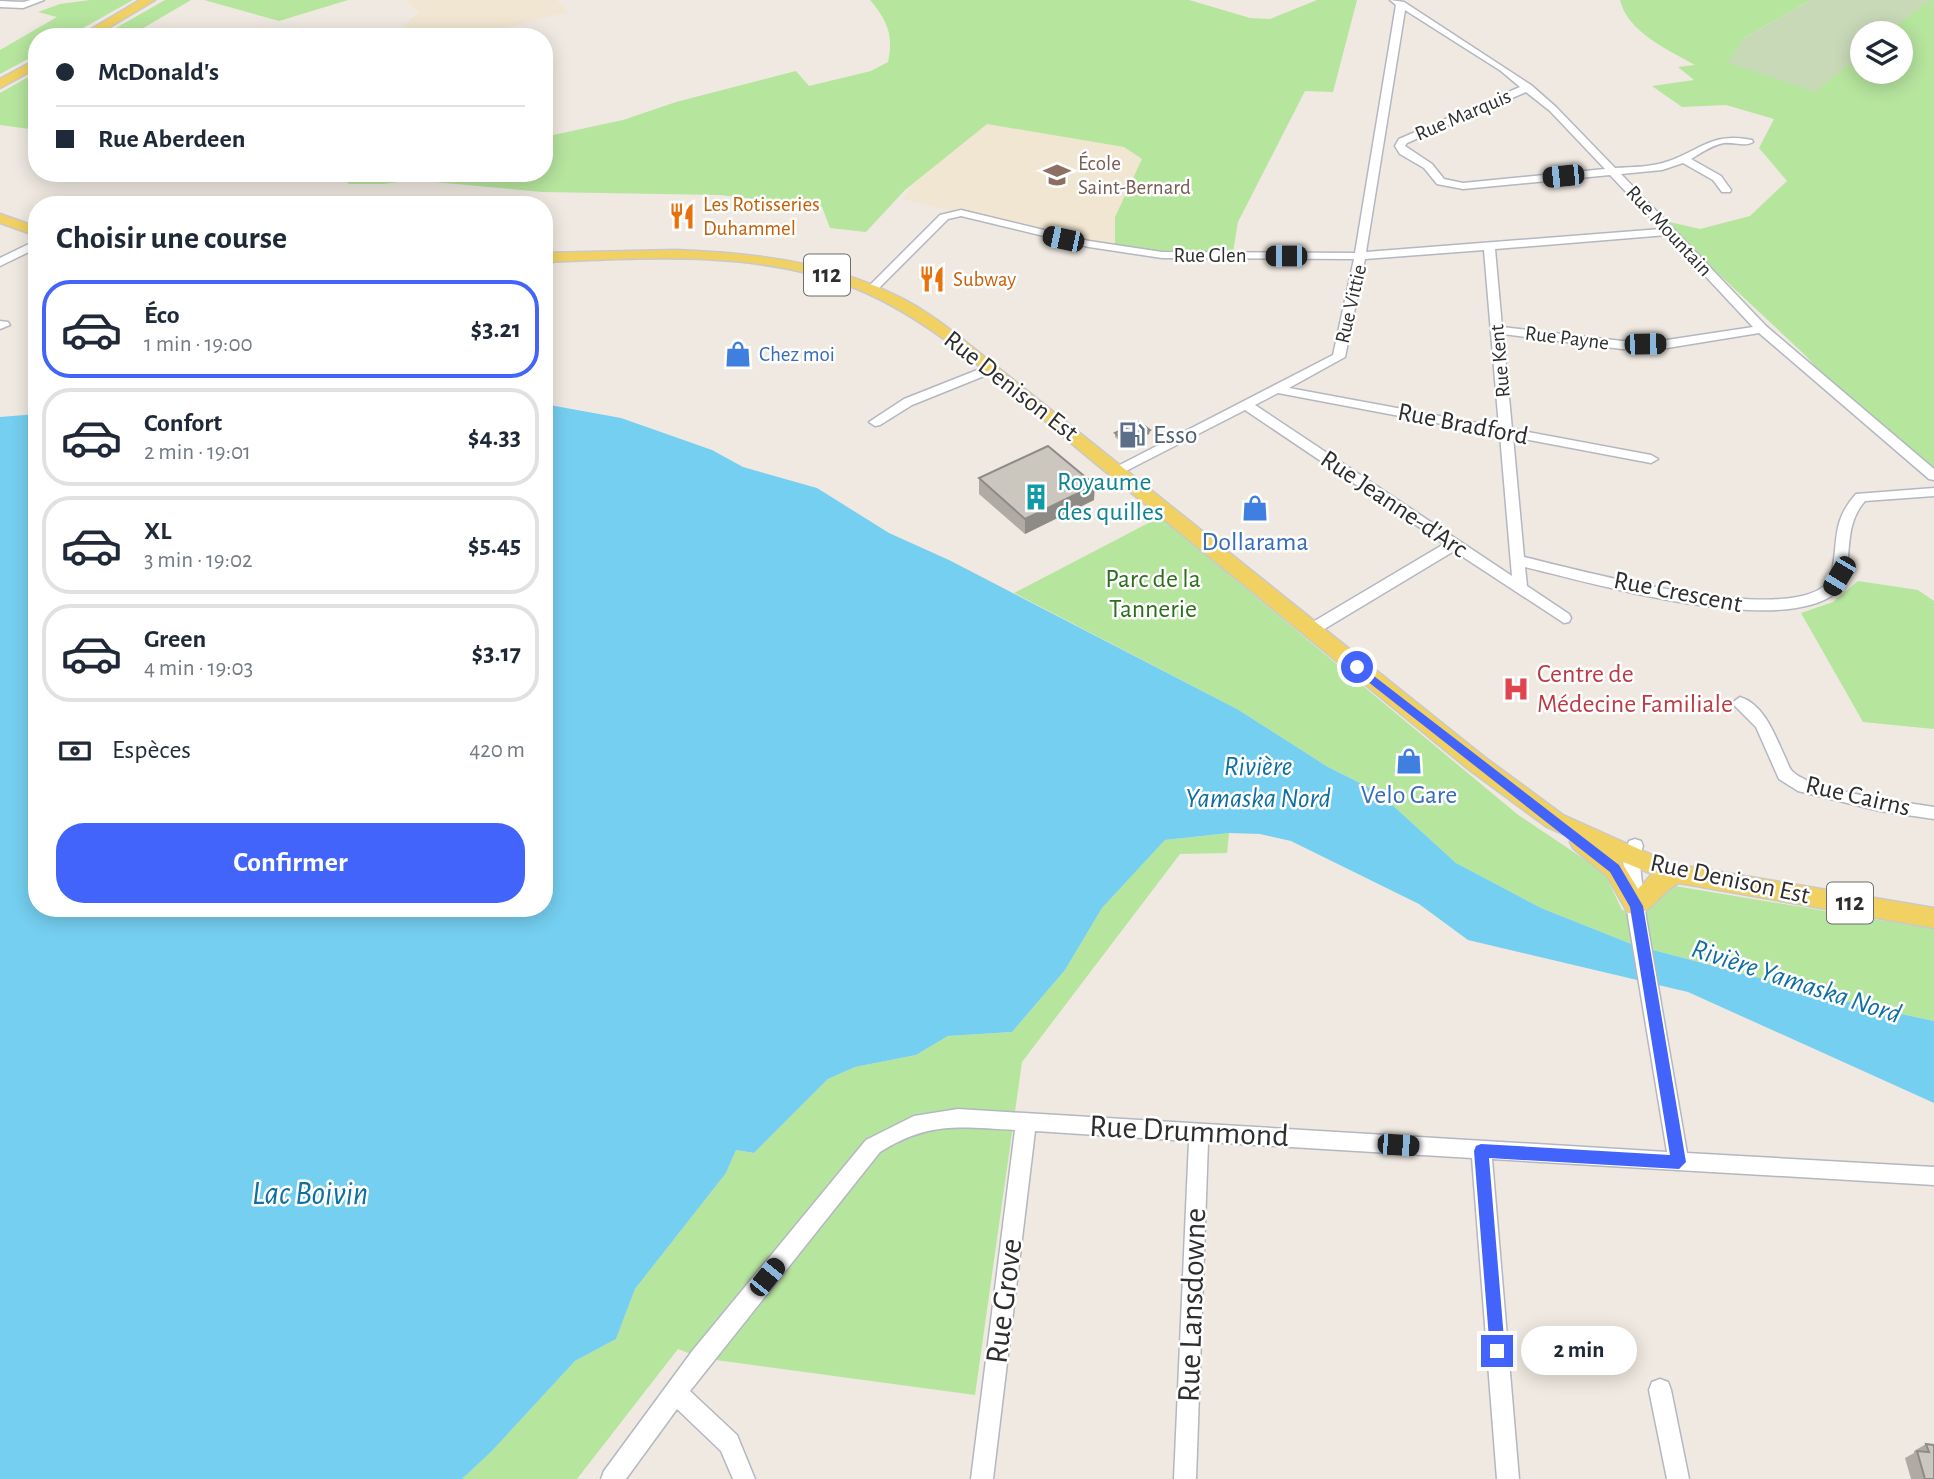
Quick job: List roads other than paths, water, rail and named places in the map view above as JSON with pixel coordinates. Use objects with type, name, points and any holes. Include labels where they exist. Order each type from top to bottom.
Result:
[{"type":"main road","points":[[100,28],[149,0]]},
{"type":"main road","points":[[0,84],[28,68]]},
{"type":"main road","points":[[0,208],[28,217]]},
{"type":"main road","points":[[0,218],[28,229]]},
{"type":"main road","name":"Rue Denison Est","points":[[553,258],[703,254],[806,270],[875,286],[990,369],[1311,630],[1555,821],[1633,852],[1679,874],[1934,918]]},
{"type":"main road","points":[[1487,770],[1633,852],[1767,888]]},
{"type":"main road","points":[[1555,821],[1615,869],[1637,912],[1660,881],[1679,874]]},
{"type":"street","points":[[0,4],[23,5],[40,0]]},
{"type":"street","name":"Rue Mountain","points":[[1398,2],[1528,87],[1553,109],[1762,329],[1934,476]]},
{"type":"street","name":"Rue Vittie","points":[[1117,470],[1339,357],[1362,256],[1382,144],[1398,2]]},
{"type":"street","name":"Rue Marquis","points":[[1528,87],[1403,141],[1400,146],[1404,152],[1428,166],[1441,182],[1451,185],[1614,171]]},
{"type":"street","points":[[1614,171],[1662,167],[1686,160],[1712,141],[1733,139],[1748,142]]},
{"type":"street","points":[[1686,160],[1717,178],[1726,190]]},
{"type":"street","name":"Rue Glen","points":[[875,286],[944,217],[961,213],[1063,239],[1162,255],[1362,256],[1668,232]]},
{"type":"street","name":"Rue Kent","points":[[1489,246],[1517,560]]},
{"type":"street","points":[[4,266],[28,249]]},
{"type":"street","points":[[4,266],[28,258]]},
{"type":"street","name":"Rue Payne","points":[[1497,330],[1622,345],[1667,344],[1762,329]]},
{"type":"street","points":[[875,422],[908,402],[990,369]]},
{"type":"street","name":"Rue Bradford","points":[[1276,389],[1651,459]]},
{"type":"street","name":"Rue Jeanne-d'Arc","points":[[1245,404],[1520,588]]},
{"type":"street","name":"Rue Crescent","points":[[1517,560],[1716,603],[1751,607],[1789,606],[1814,600],[1830,590],[1839,576],[1841,528],[1853,504],[1861,497],[1934,492]]},
{"type":"street","points":[[1311,630],[1454,544]]},
{"type":"street","points":[[1517,560],[1520,588],[1564,618]]},
{"type":"street","name":"Rue Cairns","points":[[1740,704],[1762,724],[1785,775],[1804,787],[1880,806],[1934,813]]},
{"type":"street","points":[[1633,852],[1637,912],[1679,1162]]},
{"type":"street","name":"Rue Drummond","points":[[612,1479],[675,1392],[873,1146],[900,1128],[925,1120],[958,1118],[1199,1131],[1481,1151],[1934,1176]]},
{"type":"street","name":"Rue Grove","points":[[982,1479],[1026,1122]]},
{"type":"street","name":"Rue Lansdowne","points":[[1185,1479],[1199,1131]]},
{"type":"street","points":[[1481,1151],[1508,1479]]},
{"type":"street","points":[[1660,1390],[1678,1479]]},
{"type":"street","points":[[675,1392],[729,1443],[743,1471],[744,1479]]},
{"type":"water","name":"Lac Boivin","points":[[553,406],[621,418],[712,450],[743,467],[817,488],[889,533],[949,560],[1237,709],[1328,767],[1378,792],[1456,863],[1541,908],[1634,945],[1869,1007],[1934,1021],[1934,1103],[1688,992],[1468,940],[1419,904],[1291,841],[1260,834],[1229,833],[1165,840],[1102,908],[1065,970],[1012,1032],[948,1036],[916,1055],[855,1067],[828,1079],[754,1153],[736,1150],[726,1173],[635,1289],[616,1339],[575,1361],[491,1452],[462,1479],[0,1479],[0,417],[28,415],[28,917],[553,917]]},
{"type":"place","name":"École Saint-Bernard","points":[[1057,175]]},
{"type":"place","name":"Les Rotisseries Duhammel","points":[[682,216]]},
{"type":"place","name":"Subway","points":[[932,279]]},
{"type":"place","name":"Chez moi","points":[[738,354]]},
{"type":"place","name":"Esso","points":[[1132,435]]},
{"type":"place","name":"Royaume des quilles","points":[[1036,497]]},
{"type":"place","name":"Dollarama","points":[[1255,508]]},
{"type":"place","name":"Centre de Médecine Familiale","points":[[1516,689]]},
{"type":"place","name":"Velo Gare","points":[[1409,761]]},
{"type":"park label","name":"Parc de la Tannerie","points":[[1153,594]]},
{"type":"water label","name":"Rivière Yamaska Nord","points":[[1258,783]]},
{"type":"water label","name":"Rivière Yamaska Nord","points":[[1796,982]]}]
